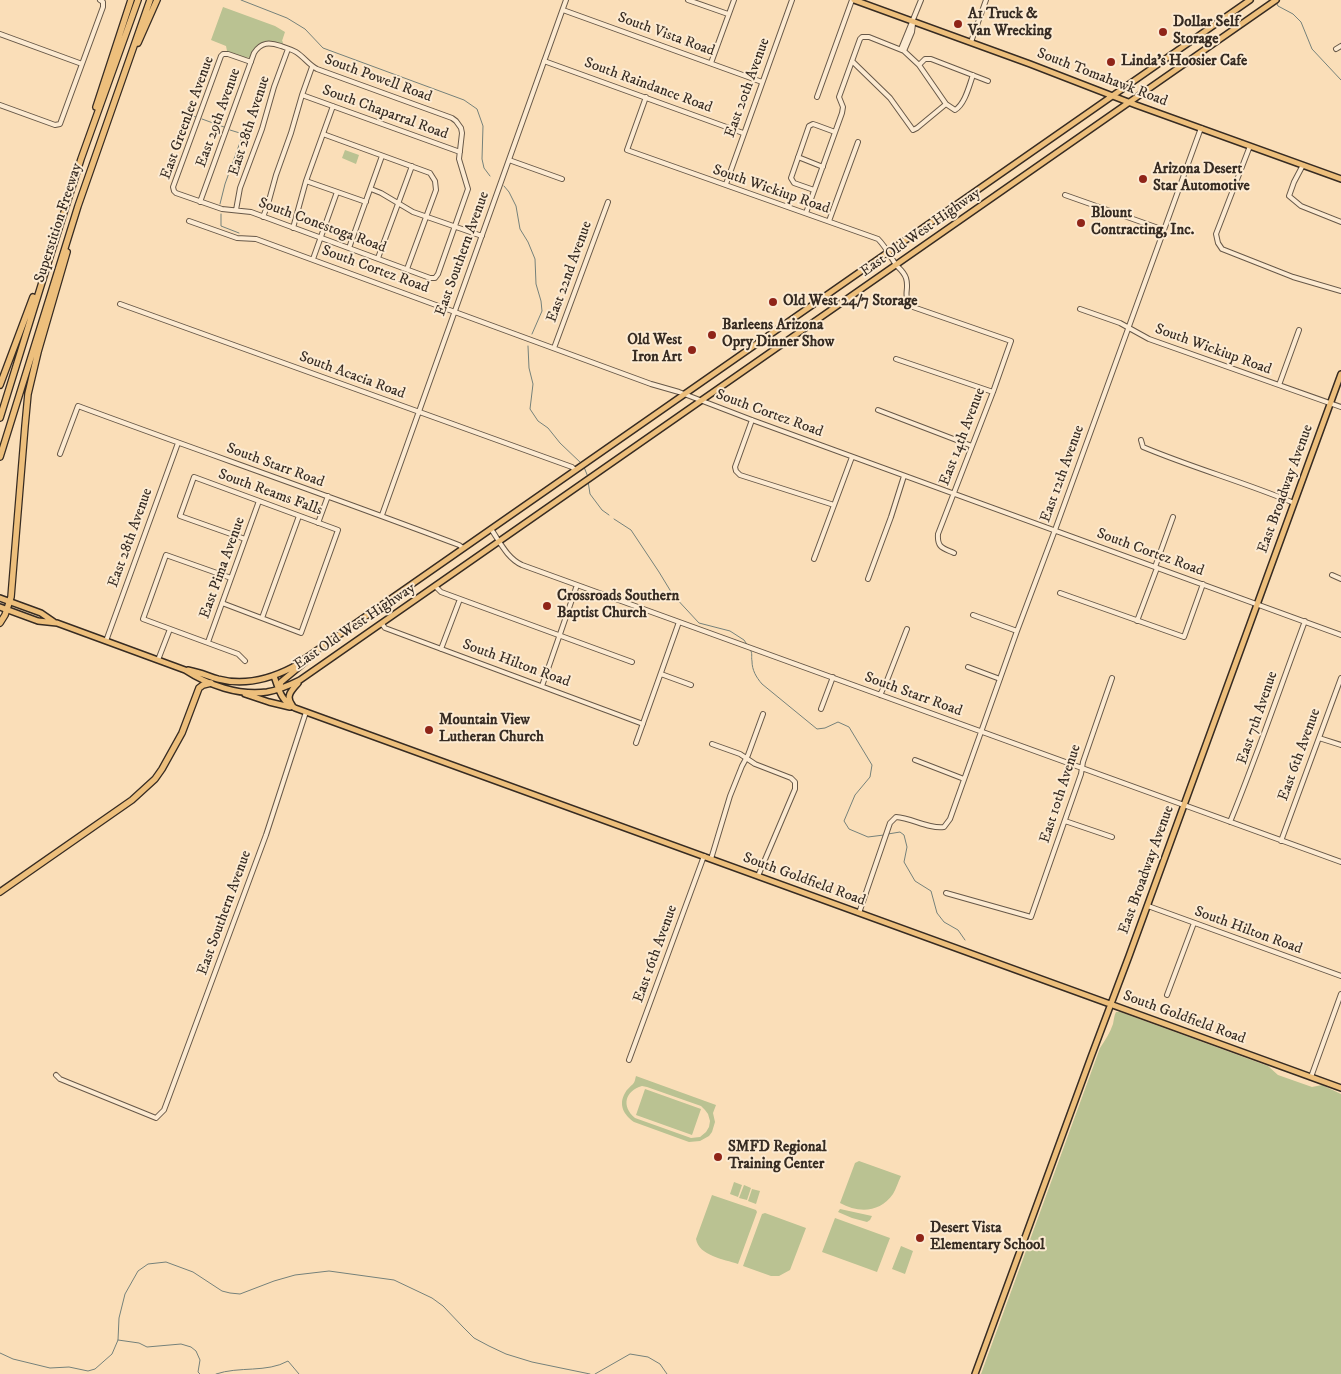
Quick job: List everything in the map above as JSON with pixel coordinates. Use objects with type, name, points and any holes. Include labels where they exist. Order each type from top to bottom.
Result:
[{"type":"highway","points":[[81,160],[97,101],[132,0]]},
{"type":"highway","name":"Superstition Freeway","points":[[0,418],[81,160],[138,0]]},
{"type":"highway","name":"Superstition Freeway","points":[[0,457],[78,206],[150,0]]},
{"type":"highway","points":[[122,76],[157,0]]},
{"type":"highway","points":[[0,623],[11,597],[28,394],[78,206]]},
{"type":"highway","points":[[0,385],[48,262]]},
{"type":"highway","points":[[0,892],[121,808],[144,789],[162,769],[174,748],[182,733],[199,688],[211,683]]},
{"type":"main road","name":"South Tomahawk Road","points":[[856,0],[1129,103],[1341,179]]},
{"type":"main road","name":"East Old West Highway","points":[[185,670],[199,672],[218,679],[241,682],[274,676],[293,667],[1250,0]]},
{"type":"main road","name":"East Old West Highway","points":[[185,670],[197,678],[235,691],[266,692],[278,690],[300,680],[1276,0]]},
{"type":"main road","name":"East Broadway Avenue","points":[[975,1374],[1148,906],[1341,374]]},
{"type":"main road","points":[[0,598],[40,613],[57,623],[185,670]]},
{"type":"main road","points":[[0,607],[38,621],[57,623]]},
{"type":"main road","points":[[278,690],[281,682],[318,650]]},
{"type":"main road","name":"South Goldfield Road","points":[[274,676],[283,700],[294,708],[1341,1088]]},
{"type":"main road","points":[[294,708],[289,701],[289,694],[300,680]]},
{"type":"main road","points":[[235,691],[294,708]]},
{"type":"street","name":"East Southern Avenue","points":[[382,515],[566,0]]},
{"type":"street","points":[[688,0],[728,14]]},
{"type":"street","points":[[711,64],[734,0]]},
{"type":"street","name":"East 20th Avenue","points":[[726,184],[792,0]]},
{"type":"street","points":[[817,97],[856,0]]},
{"type":"street","points":[[902,50],[921,0]]},
{"type":"street","points":[[971,42],[986,0]]},
{"type":"street","points":[[0,105],[55,125],[62,121],[103,7],[102,1]]},
{"type":"street","name":"South Vista Road","points":[[563,10],[762,82]]},
{"type":"street","points":[[0,34],[82,64]]},
{"type":"street","points":[[806,213],[842,114],[843,107],[839,97],[860,39],[869,37],[902,50],[919,66],[946,104],[955,110],[959,108],[972,75]]},
{"type":"street","name":"South Powell Road","points":[[263,44],[274,44],[288,49],[298,54],[312,67],[452,118],[459,124],[462,133],[460,152]]},
{"type":"street","name":"East 29th Avenue","points":[[200,202],[251,62],[258,48],[263,44]]},
{"type":"street","points":[[1336,49],[1341,46]]},
{"type":"street","name":"East 28th Avenue","points":[[236,210],[240,188],[262,130],[274,87],[288,49]]},
{"type":"street","name":"East Greenlee Avenue","points":[[174,191],[177,178],[223,54],[251,62]]},
{"type":"street","points":[[919,66],[925,59],[931,60],[988,81]]},
{"type":"street","name":"South Raindance Road","points":[[544,61],[743,133]]},
{"type":"street","points":[[852,61],[890,98],[913,130],[946,104]]},
{"type":"street","points":[[263,216],[292,133],[312,67]]},
{"type":"street","name":"South Chaparral Road","points":[[302,95],[460,152]]},
{"type":"street","name":"South Wickiup Road","points":[[646,97],[627,150],[878,239],[897,265]]},
{"type":"street","points":[[293,228],[306,180],[333,106]]},
{"type":"street","points":[[814,190],[794,183],[791,178],[809,126],[816,125],[835,132]]},
{"type":"street","name":"East 12th Avenue","points":[[859,913],[890,823],[896,817],[937,828],[944,827],[950,819],[980,731],[1201,128]]},
{"type":"street","points":[[323,134],[430,173],[435,181],[436,190],[407,269]]},
{"type":"street","points":[[828,221],[858,142]]},
{"type":"street","points":[[1250,146],[1216,234],[1218,243],[1222,249],[1293,277],[1341,291]]},
{"type":"street","points":[[454,227],[468,189],[459,158],[460,152]]},
{"type":"street","points":[[350,248],[382,156]]},
{"type":"street","points":[[798,158],[823,167]]},
{"type":"street","points":[[509,160],[562,179]]},
{"type":"street","points":[[1303,165],[1289,196],[1300,206],[1341,222]]},
{"type":"street","points":[[378,258],[412,166]]},
{"type":"street","points":[[306,180],[366,202]]},
{"type":"street","points":[[371,188],[413,212],[482,236]]},
{"type":"street","name":"South Conestoga Road","points":[[174,191],[222,210],[246,211],[263,216],[430,278],[435,278],[438,274],[454,227]]},
{"type":"street","points":[[313,259],[337,192]]},
{"type":"street","points":[[1065,195],[1164,230]]},
{"type":"street","name":"East 22nd Avenue","points":[[554,348],[608,202]]},
{"type":"street","name":"South Cortez Road","points":[[189,220],[237,238],[256,239],[313,259],[1341,634]]},
{"type":"street","name":"East 14th Avenue","points":[[897,265],[906,278],[908,287],[906,297],[913,307],[1011,341],[938,534],[937,542],[941,547],[954,553]]},
{"type":"street","name":"South Acacia Road","points":[[120,304],[572,467],[580,467]]},
{"type":"street","name":"South Wickiup Road","points":[[1080,309],[1120,323],[1149,339],[1341,407]]},
{"type":"street","points":[[1280,385],[1299,330]]},
{"type":"street","points":[[896,358],[993,392]]},
{"type":"street","name":"South Starr Road","points":[[60,454],[78,406],[382,515],[463,548]]},
{"type":"street","points":[[878,410],[972,446]]},
{"type":"street","points":[[752,420],[735,467],[736,471],[740,475],[834,505]]},
{"type":"street","points":[[1140,440],[1143,447],[1264,490],[1294,503]]},
{"type":"street","name":"East 28th Avenue","points":[[106,641],[178,443]]},
{"type":"street","points":[[814,559],[852,457]]},
{"type":"street","points":[[868,579],[904,476]]},
{"type":"street","name":"South Reams Falls","points":[[245,540],[180,516],[194,478],[338,530],[301,632],[262,618]]},
{"type":"street","points":[[318,523],[328,496]]},
{"type":"street","name":"East Pima Avenue","points":[[208,642],[259,501]]},
{"type":"street","points":[[222,603],[262,618],[299,516]]},
{"type":"street","points":[[1138,622],[1173,517]]},
{"type":"street","name":"South Starr Road","points":[[491,529],[510,556],[518,563],[1341,862]]},
{"type":"street","points":[[231,578],[166,555],[143,619],[238,654],[245,661]]},
{"type":"street","points":[[1332,575],[1341,579]]},
{"type":"street","points":[[1060,593],[1184,637],[1203,584]]},
{"type":"street","points":[[542,686],[577,585]]},
{"type":"street","points":[[436,587],[441,592],[632,662]]},
{"type":"street","points":[[441,649],[460,599]]},
{"type":"street","points":[[973,615],[1017,631]]},
{"type":"street","name":"East 7th Avenue","points":[[1230,822],[1251,771],[1305,621]]},
{"type":"street","points":[[636,743],[680,622]]},
{"type":"street","name":"South Hilton Road","points":[[382,624],[385,628],[644,724]]},
{"type":"street","points":[[158,660],[170,629]]},
{"type":"street","points":[[880,694],[907,629]]},
{"type":"street","points":[[968,667],[1000,678]]},
{"type":"street","points":[[661,674],[691,686]]},
{"type":"street","points":[[821,709],[833,677]]},
{"type":"street","name":"East 10th Avenue","points":[[946,893],[1031,917],[1082,774],[1083,762],[1112,678]]},
{"type":"street","name":"East 6th Avenue","points":[[1281,841],[1341,678]]},
{"type":"street","name":"East Southern Avenue","points":[[56,1075],[60,1079],[156,1118],[164,1110],[262,844],[306,712]]},
{"type":"street","points":[[711,859],[730,796],[764,714]]},
{"type":"street","points":[[1319,738],[1341,746]]},
{"type":"street","points":[[712,744],[740,754],[755,764],[791,778],[795,782],[795,789],[758,876]]},
{"type":"street","points":[[915,760],[964,779]]},
{"type":"street","points":[[1066,821],[1112,837]]},
{"type":"street","name":"East 16th Avenue","points":[[629,1060],[704,856]]},
{"type":"street","name":"South Hilton Road","points":[[1148,906],[1341,976]]},
{"type":"street","points":[[1167,995],[1194,923]]},
{"type":"street","points":[[1311,1077],[1341,994]]},
{"type":"green space","points":[[223,7],[275,26],[285,32],[282,45],[270,41],[262,42],[250,58],[227,51],[226,46],[211,40]]},
{"type":"green space","points":[[345,150],[359,155],[356,164],[342,158]]},
{"type":"green space","points":[[1116,1012],[1268,1066],[1278,1075],[1312,1087],[1322,1085],[1341,1094],[1341,1374],[981,1374],[1100,1048],[1113,1024]]},
{"type":"green space","points":[[636,1076],[716,1105],[713,1113],[715,1122],[709,1136],[700,1141],[689,1142],[630,1119],[623,1109],[622,1102],[625,1093],[634,1083]],"holes":[[[647,1087],[701,1106],[708,1114],[710,1121],[706,1132],[700,1137],[691,1138],[635,1118],[628,1109],[627,1099],[636,1088]]]},
{"type":"green space","points":[[645,1089],[701,1109],[692,1135],[636,1115]]},
{"type":"green space","points":[[859,1161],[901,1176],[893,1194],[882,1205],[875,1208],[861,1210],[840,1203],[855,1163]]},
{"type":"green space","points":[[734,1182],[742,1185],[738,1197],[730,1194]]},
{"type":"green space","points":[[744,1185],[751,1188],[747,1200],[739,1198]]},
{"type":"green space","points":[[752,1189],[760,1191],[756,1204],[748,1201]]},
{"type":"green space","points":[[712,1195],[756,1210],[757,1212],[738,1264],[713,1256],[698,1245],[696,1239]]},
{"type":"green space","points":[[840,1209],[872,1216],[867,1222],[838,1212]]},
{"type":"green space","points":[[765,1213],[806,1228],[790,1270],[779,1276],[771,1276],[743,1266],[762,1214]]},
{"type":"green space","points":[[835,1218],[890,1238],[877,1272],[822,1252]]},
{"type":"green space","points":[[901,1246],[913,1251],[905,1274],[892,1269]]},
{"type":"waterway","points":[[241,0],[287,18],[305,29],[323,48],[464,100],[477,109],[483,126],[482,159],[484,168],[490,176]]},
{"type":"waterway","points":[[1276,2],[1278,6],[1293,14],[1301,22],[1312,49],[1341,80]]},
{"type":"waterway","points":[[183,113],[196,117]]},
{"type":"waterway","points":[[202,119],[224,127]]},
{"type":"waterway","points":[[220,204],[243,134],[230,130]]},
{"type":"waterway","points":[[504,186],[516,206],[520,229],[535,259],[536,284],[542,311],[532,334]]},
{"type":"waterway","points":[[221,214],[221,226],[239,233]]},
{"type":"waterway","points":[[528,346],[529,368],[533,384],[530,409],[538,421],[548,428],[560,443],[582,464]]},
{"type":"waterway","points":[[584,467],[588,477]]},
{"type":"waterway","points":[[588,481],[590,494],[602,510],[609,515]]},
{"type":"waterway","points":[[614,519],[631,530],[673,595],[699,623],[730,631],[744,640],[748,646]]},
{"type":"waterway","points":[[750,649],[756,676],[762,684],[817,729],[825,728],[838,722],[849,727],[872,765],[870,777],[855,795],[844,821],[849,829],[868,837],[884,835]]},
{"type":"waterway","points":[[888,834],[900,832],[904,835],[907,847],[904,862],[915,881],[931,891],[937,913],[944,922],[958,930],[965,940]]},
{"type":"waterway","points":[[0,1353],[13,1359],[50,1368],[69,1367],[88,1371],[95,1369],[112,1354],[118,1340],[119,1318],[125,1294],[138,1271],[148,1264],[166,1262],[193,1272],[222,1291],[240,1294],[295,1275],[329,1271],[394,1280],[432,1298],[443,1306],[474,1338],[489,1346],[506,1354],[532,1362],[590,1374]]},
{"type":"waterway","points":[[118,1340],[139,1343],[147,1347],[181,1344],[191,1347],[196,1351],[200,1360],[198,1372],[200,1374]]},
{"type":"waterway","points":[[595,1374],[630,1354],[648,1357],[660,1364],[667,1374]]},
{"type":"waterway","points":[[216,1374],[234,1370],[271,1367],[288,1361],[299,1374]]},
{"type":"place","name":"A1 Truck & Van Wrecking","points":[[958,24]]},
{"type":"place","name":"Dollar Self Storage","points":[[1163,32]]},
{"type":"place","name":"Linda's Hoosier Cafe","points":[[1111,62]]},
{"type":"place","name":"Arizona Desert Star Automotive","points":[[1143,179]]},
{"type":"place","name":"Blount Contracting, Inc.","points":[[1081,223]]},
{"type":"place","name":"Old West 24/7 Storage","points":[[773,302]]},
{"type":"place","name":"Barleens Arizona Opry Dinner Show","points":[[712,335]]},
{"type":"place","name":"Old West Iron Art","points":[[692,350]]},
{"type":"place","name":"Crossroads Southern Baptist Church","points":[[547,606]]},
{"type":"place","name":"Mountain View Lutheran Church","points":[[429,730]]},
{"type":"place","name":"SMFD Regional Training Center","points":[[718,1157]]},
{"type":"place","name":"Desert Vista Elementary School","points":[[920,1238]]}]
